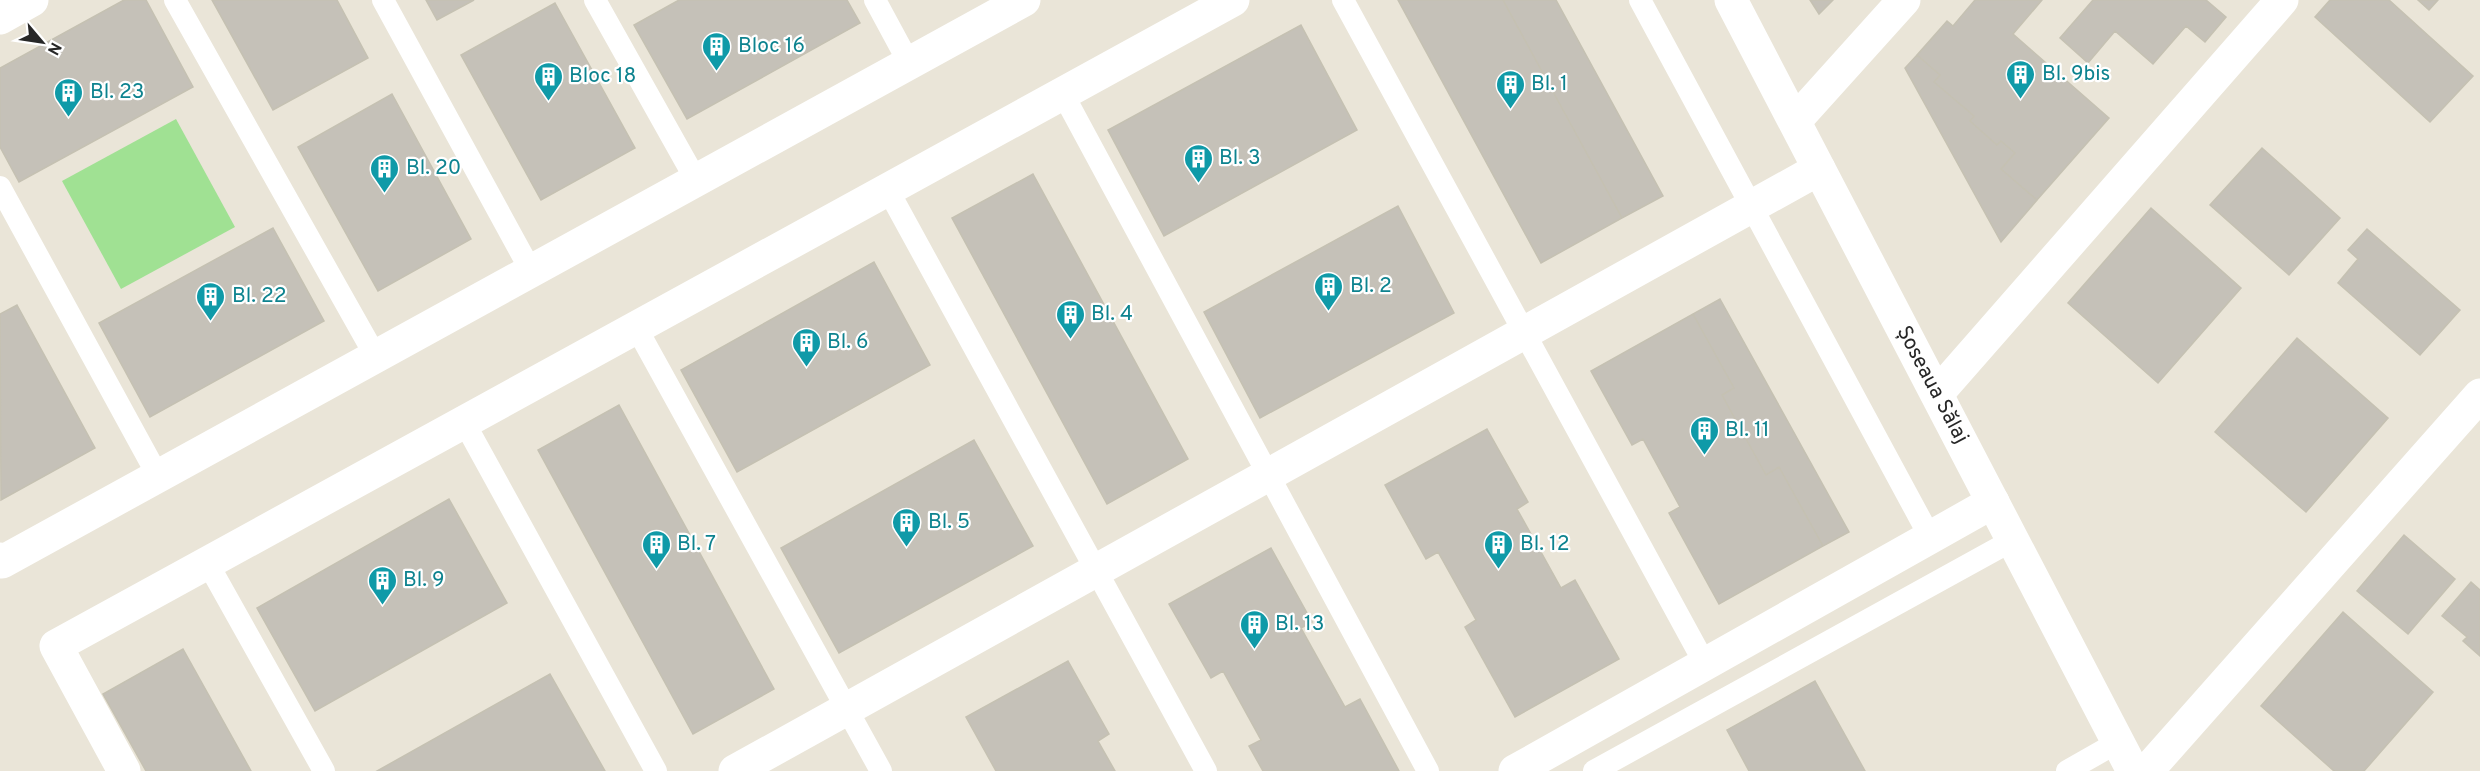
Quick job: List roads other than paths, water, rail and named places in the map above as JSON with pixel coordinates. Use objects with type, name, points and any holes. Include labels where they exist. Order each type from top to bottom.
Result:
[{"type":"street","points":[[0,18],[32,0]]},
{"type":"street","points":[[0,559],[2,562],[1024,0]]},
{"type":"street","points":[[124,771],[56,646],[1233,0]]},
{"type":"street","name":"Șoseaua Sălaj","points":[[1731,0],[2133,771]]},
{"type":"street","points":[[1795,121],[1904,0]]},
{"type":"street","points":[[1937,394],[2282,0]]},
{"type":"street","points":[[735,771],[1819,169]]},
{"type":"street","points":[[2147,771],[2480,395]]},
{"type":"street","points":[[1515,771],[1993,502]]},
{"type":"lane","points":[[175,0],[376,357]]},
{"type":"lane","points":[[383,0],[531,271]]},
{"type":"lane","points":[[595,0],[696,180]]},
{"type":"lane","points":[[875,0],[909,63]]},
{"type":"lane","points":[[1343,0],[1705,664]]},
{"type":"lane","points":[[1640,0],[1930,537]]},
{"type":"lane","points":[[1063,94],[1428,771]]},
{"type":"lane","points":[[0,187],[158,476]]},
{"type":"lane","points":[[888,190],[1206,771]]},
{"type":"lane","points":[[636,327],[881,771]]},
{"type":"lane","points":[[464,422],[656,771]]},
{"type":"lane","points":[[1594,771],[2013,540]]},
{"type":"lane","points":[[207,562],[324,771]]},
{"type":"lane","points":[[2067,771],[2118,742]]},
{"type":"place","name":"Bloc 16","points":[[717,72]]},
{"type":"place","name":"Bl. 9bis","points":[[2021,100]]},
{"type":"place","name":"Bloc 18","points":[[548,102]]},
{"type":"place","name":"Bl. 1","points":[[1510,110]]},
{"type":"place","name":"Bl. 23","points":[[69,118]]},
{"type":"place","name":"Bl. 3","points":[[1198,184]]},
{"type":"place","name":"Bl. 20","points":[[385,194]]},
{"type":"place","name":"Bl. 2","points":[[1329,312]]},
{"type":"place","name":"Bl. 22","points":[[211,322]]},
{"type":"place","name":"Bl. 4","points":[[1070,340]]},
{"type":"place","name":"Bl. 6","points":[[806,368]]},
{"type":"place","name":"Bl. 11","points":[[1704,456]]},
{"type":"place","name":"Bl. 5","points":[[907,548]]},
{"type":"place","name":"Bl. 7","points":[[656,570]]},
{"type":"place","name":"Bl. 12","points":[[1499,570]]},
{"type":"place","name":"Bl. 9","points":[[382,606]]},
{"type":"place","name":"Bl. 13","points":[[1254,650]]}]
